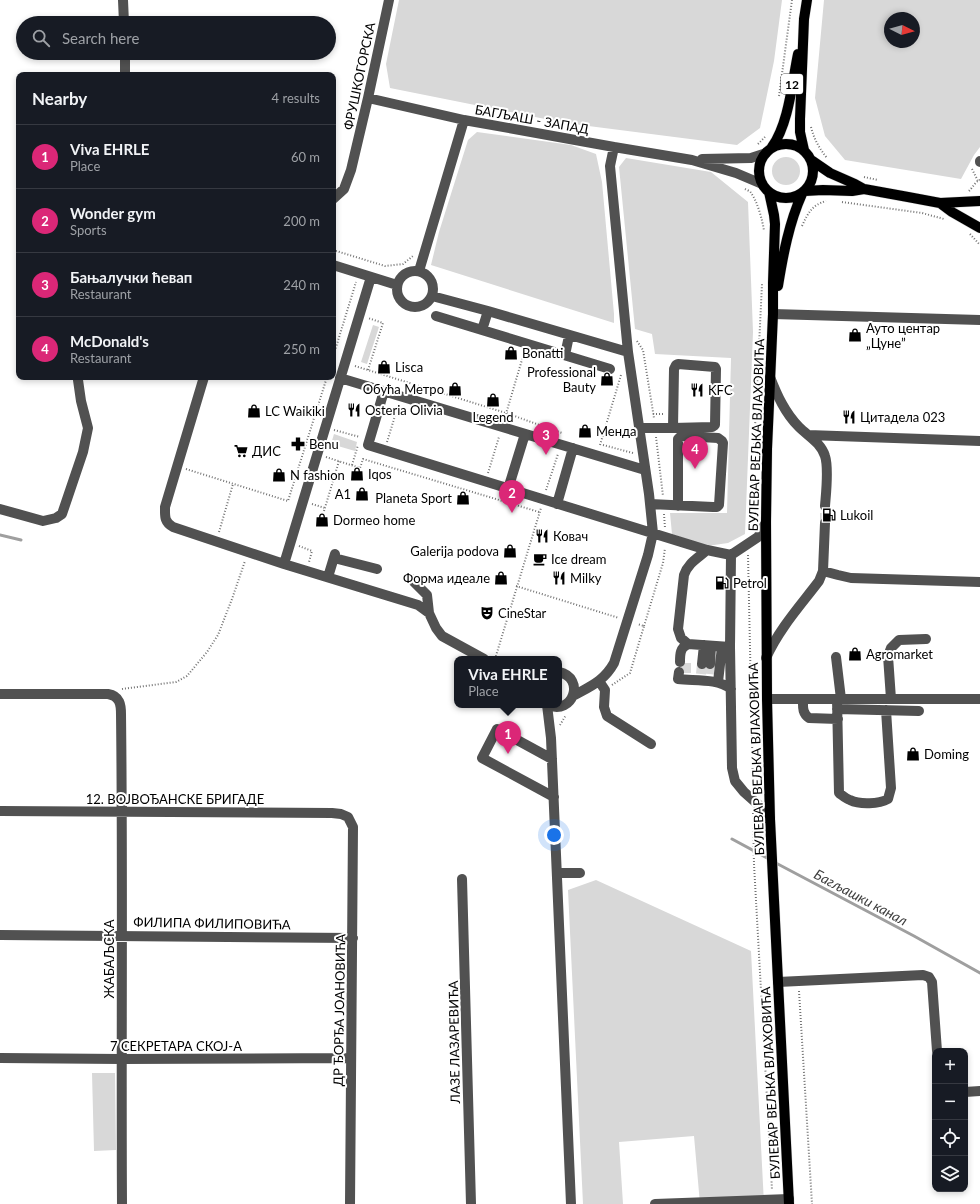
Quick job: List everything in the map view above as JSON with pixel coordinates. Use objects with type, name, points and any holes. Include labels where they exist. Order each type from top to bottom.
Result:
[{"type":"main road","name":"12","points":[[762,184],[759,171],[760,164],[778,139],[784,121],[807,0]]},
{"type":"main road","name":"12","points":[[804,19],[800,119],[800,132],[804,150],[811,160],[830,173],[855,184],[864,190]]},
{"type":"main road","points":[[769,150],[780,144],[789,144],[804,150]]},
{"type":"main road","points":[[803,192],[812,180],[813,166],[811,160]]},
{"type":"main road","points":[[762,184],[769,192]]},
{"type":"main road","name":"12","points":[[769,192],[776,197],[794,198],[803,192],[823,190],[864,190],[940,203],[980,200]]},
{"type":"main road","name":"БУЛЕВАР ВЕЉКА ВЛАХОВИЋА","points":[[769,192],[775,224],[766,522],[766,658],[771,847],[789,1201]]},
{"type":"main road","name":"БУЛЕВАР ВЕЉКА ВЛАХОВИЋА","points":[[773,314],[787,237],[793,214],[803,192]]},
{"type":"main road","name":"12","points":[[940,203],[952,212],[980,228]]},
{"type":"street","points":[[123,0],[124,16]]},
{"type":"street","name":"ФРУШКОГОРСКА","points":[[336,196],[344,189],[351,170],[389,0]]},
{"type":"street","points":[[125,60],[125,72]]},
{"type":"street","name":"БАГЉАШ - ЗАПАД","points":[[368,98],[464,120],[692,160],[736,173],[762,184]]},
{"type":"street","points":[[419,270],[464,120]]},
{"type":"street","points":[[562,706],[568,703],[573,696],[596,683],[609,672],[614,663],[648,555],[653,534],[628,352],[610,166],[614,147]]},
{"type":"street","name":"БАГЉАШ - ЗАПАД","points":[[692,160],[751,158],[769,150]]},
{"type":"street","points":[[336,266],[397,285]]},
{"type":"street","points":[[414,270],[419,270],[424,272],[432,280],[434,286],[432,296],[426,304],[422,306],[408,306],[400,299],[397,285],[403,275],[414,270]]},
{"type":"street","points":[[284,564],[371,277]]},
{"type":"street","points":[[432,296],[628,352]]},
{"type":"street","points":[[482,330],[488,311]]},
{"type":"street","points":[[773,314],[980,320]]},
{"type":"street","points":[[436,316],[610,369]]},
{"type":"street","points":[[565,355],[569,336]]},
{"type":"street","points":[[639,428],[673,428],[712,427],[715,425],[715,367],[676,365],[674,369],[673,428]]},
{"type":"street","points":[[770,376],[779,399],[787,413],[799,428],[815,441],[825,456],[825,506]]},
{"type":"street","points":[[340,378],[645,470]]},
{"type":"street","points":[[0,509],[43,521],[56,518],[62,514],[83,452],[88,428],[81,401],[78,380]]},
{"type":"street","points":[[203,380],[165,508],[166,520],[168,524],[172,527],[284,564],[418,604],[429,613]]},
{"type":"street","points":[[384,391],[368,445],[653,534],[707,550],[731,555]]},
{"type":"street","points":[[508,489],[525,434]]},
{"type":"street","points":[[808,435],[980,441]]},
{"type":"street","points":[[650,504],[678,506],[713,507],[720,505],[723,444],[720,439],[683,436],[678,439],[678,506]]},
{"type":"street","points":[[557,504],[573,448]]},
{"type":"street","points":[[707,674],[717,646],[731,555],[758,537],[766,522]]},
{"type":"street","points":[[766,658],[789,619],[819,581],[823,571],[825,523]]},
{"type":"street","points":[[749,542],[758,543],[762,546],[766,556]]},
{"type":"street","points":[[707,550],[690,564],[684,575],[678,629],[681,638],[688,644],[717,646]]},
{"type":"street","points":[[328,577],[334,556],[378,569]]},
{"type":"street","points":[[823,571],[851,578],[980,582]]},
{"type":"street","points":[[412,579],[427,595],[429,613],[436,628],[442,636],[479,656]]},
{"type":"street","points":[[890,699],[888,656],[891,648],[899,640],[926,639]]},
{"type":"street","points":[[688,644],[683,670],[707,674],[731,689]]},
{"type":"street","points":[[707,674],[717,646]]},
{"type":"street","points":[[717,646],[731,689],[732,768],[735,781],[744,792],[762,808],[770,819]]},
{"type":"street","points":[[836,657],[839,793],[850,800],[881,803],[888,799],[891,788],[886,710]]},
{"type":"street","points":[[562,673],[569,676],[574,684],[573,696]]},
{"type":"street","points":[[574,684],[596,683],[605,690],[604,707],[606,716],[651,744]]},
{"type":"street","points":[[0,694],[111,694]]},
{"type":"street","name":"ЖАБАЉСКА","points":[[111,694],[120,701],[121,714],[122,1204]]},
{"type":"street","points":[[767,699],[803,699],[838,706],[919,711]]},
{"type":"street","points":[[803,699],[803,710],[805,715],[809,718],[838,706],[890,699],[980,699]]},
{"type":"street","points":[[548,708],[554,797],[571,1204]]},
{"type":"street","points":[[551,734],[560,708]]},
{"type":"street","points":[[552,759],[497,729],[482,758],[554,797]]},
{"type":"street","name":"12. ВОЈВОЂАНСКЕ БРИГАДЕ","points":[[0,811],[332,813],[341,814],[348,817]]},
{"type":"street","name":"ДР ЂОРЂА ЈОАНОВИЋА","points":[[348,817],[353,827],[350,1204]]},
{"type":"street","points":[[557,873],[580,873]]},
{"type":"street","name":"ЛАЗЕ ЛАЗАРЕВИЋА","points":[[462,879],[471,1204]]},
{"type":"street","name":"ФИЛИПА ФИЛИПОВИЋА","points":[[0,935],[352,938]]},
{"type":"street","points":[[778,982],[924,975],[929,977],[932,982],[937,1048]]},
{"type":"street","name":"7 СЕКРЕТАРА СКОЈ-А","points":[[0,1058],[351,1058]]},
{"type":"street","points":[[968,1092],[980,1091]]},
{"type":"street","points":[[655,1204],[773,1200],[789,1201]]},
{"type":"path","points":[[778,100],[792,0]]},
{"type":"path","points":[[810,125],[817,145],[828,159]]},
{"type":"path","points":[[754,146],[760,143],[767,135]]},
{"type":"path","points":[[965,193],[979,180],[977,164]]},
{"type":"path","points":[[861,176],[884,182]]},
{"type":"path","points":[[740,186],[751,193],[763,222]]},
{"type":"path","points":[[801,228],[815,205],[824,201],[829,201]]},
{"type":"path","points":[[841,202],[922,213],[944,219]]},
{"type":"path","points":[[968,233],[980,245]]},
{"type":"path","points":[[336,251],[385,266],[403,264],[415,254]]},
{"type":"path","points":[[336,348],[359,273]]},
{"type":"path","points":[[347,312],[383,323],[368,370]]},
{"type":"path","points":[[486,482],[527,344]]},
{"type":"path","points":[[336,359],[506,413],[565,434],[543,499],[496,656]]},
{"type":"path","points":[[610,369],[622,373],[600,444],[643,455]]},
{"type":"path","points":[[178,466],[288,501],[326,380]]},
{"type":"path","points":[[385,450],[401,397]]},
{"type":"path","points":[[332,436],[334,430],[360,437],[362,430]]},
{"type":"path","points":[[352,465],[358,444]]},
{"type":"path","points":[[318,454],[360,468],[363,459],[539,512]]},
{"type":"path","points":[[324,511],[339,461]]},
{"type":"path","points":[[216,542],[234,484]]},
{"type":"path","points":[[310,511],[313,504],[325,508]]},
{"type":"path","points":[[301,539],[299,546],[312,551],[306,570]]},
{"type":"path","points":[[111,694],[120,690],[176,682],[187,676],[207,652],[218,635],[248,552]]},
{"type":"path","points":[[516,586],[628,621]]},
{"type":"path","points":[[754,840],[754,864],[773,1200]]},
{"type":"path","points":[[798,981],[812,1204]]},
{"type":"shaded area","points":[[399,0],[782,0],[774,61],[760,128],[737,145],[565,123],[390,88],[386,64]]},
{"type":"shaded area","points":[[824,0],[980,0],[980,147],[961,179],[845,160],[825,136],[815,98]]},
{"type":"shaded area","points":[[477,132],[571,145],[596,154],[602,182],[614,323],[431,265],[439,232],[468,140]]},
{"type":"shaded area","points":[[786,157],[796,161],[800,171],[796,181],[786,185],[776,181],[772,171],[776,161]]},
{"type":"shaded area","points":[[626,158],[711,172],[748,202],[753,332],[745,534],[728,543],[707,546],[672,534],[670,513],[727,513],[731,358],[655,354],[652,334],[635,329],[619,167]]},
{"type":"shaded area","points":[[373,325],[379,327],[367,364],[361,362]]},
{"type":"shaded area","points":[[334,434],[357,442],[355,451],[331,444]]},
{"type":"shaded area","points":[[596,880],[751,951],[764,1204],[700,1204],[694,1136],[619,1142],[623,1204],[583,1204],[568,890]]},
{"type":"shaded area","points":[[92,1073],[115,1073],[116,1150],[94,1151]]},
{"type":"waterway","name":"Багљашки канал","points":[[0,535],[21,540]]},
{"type":"waterway","name":"Багљашки канал","points":[[732,839],[769,859]]},
{"type":"waterway","name":"Багљашки канал","points":[[774,862],[914,936],[980,973]]},
{"type":"tunnel","points":[[825,506],[825,523]]},
{"type":"tunnel","points":[[686,662],[686,673]]},
{"type":"tunnel","points":[[701,674],[702,664]]},
{"type":"tunnel","points":[[709,674],[710,664]]},
{"type":"place","name":"Ауто центар „Цуне”","points":[[855,335]]},
{"type":"place","name":"Bonatti","points":[[511,353]]},
{"type":"place","name":"Lisca","points":[[384,367]]},
{"type":"place","name":"Professional Bauty","points":[[607,379]]},
{"type":"place","name":"Обућа Метро","points":[[455,389]]},
{"type":"place","name":"KFC","points":[[697,390]]},
{"type":"place","name":"Legend","points":[[493,400]]},
{"type":"place","name":"Osteria Olivia","points":[[354,410]]},
{"type":"place","name":"LC Waikiki","points":[[254,411]]},
{"type":"place","name":"Цитадела 023","points":[[849,417]]},
{"type":"place","name":"Менда","points":[[585,431]]},
{"type":"place","name":"Benu","points":[[298,444]]},
{"type":"place","name":"ДИС","points":[[241,451]]},
{"type":"place","name":"Бањалучки ћевап","points":[[546,455]]},
{"type":"place","name":"McDonald's","points":[[695,469]]},
{"type":"place","name":"Iqos","points":[[357,474]]},
{"type":"place","name":"N fashion","points":[[279,475]]},
{"type":"place","name":"A1","points":[[362,494]]},
{"type":"place","name":"Planeta Sport","points":[[463,498]]},
{"type":"place","name":"Wonder gym","points":[[512,513]]},
{"type":"place","name":"Lukoil","points":[[829,515]]},
{"type":"place","name":"Dormeo home","points":[[322,520]]},
{"type":"place","name":"Ковач","points":[[542,536]]},
{"type":"place","name":"Galerija podova","points":[[510,551]]},
{"type":"place","name":"Ice dream","points":[[540,559]]},
{"type":"place","name":"Форма идеале","points":[[501,578]]},
{"type":"place","name":"Milky","points":[[559,578]]},
{"type":"place","name":"Petrol","points":[[722,583]]},
{"type":"place","name":"CineStar","points":[[487,613]]},
{"type":"place","name":"Agromarket","points":[[855,654]]},
{"type":"place","name":"Viva EHRLE","points":[[508,754]]},
{"type":"place","name":"Doming","points":[[913,754]]}]
